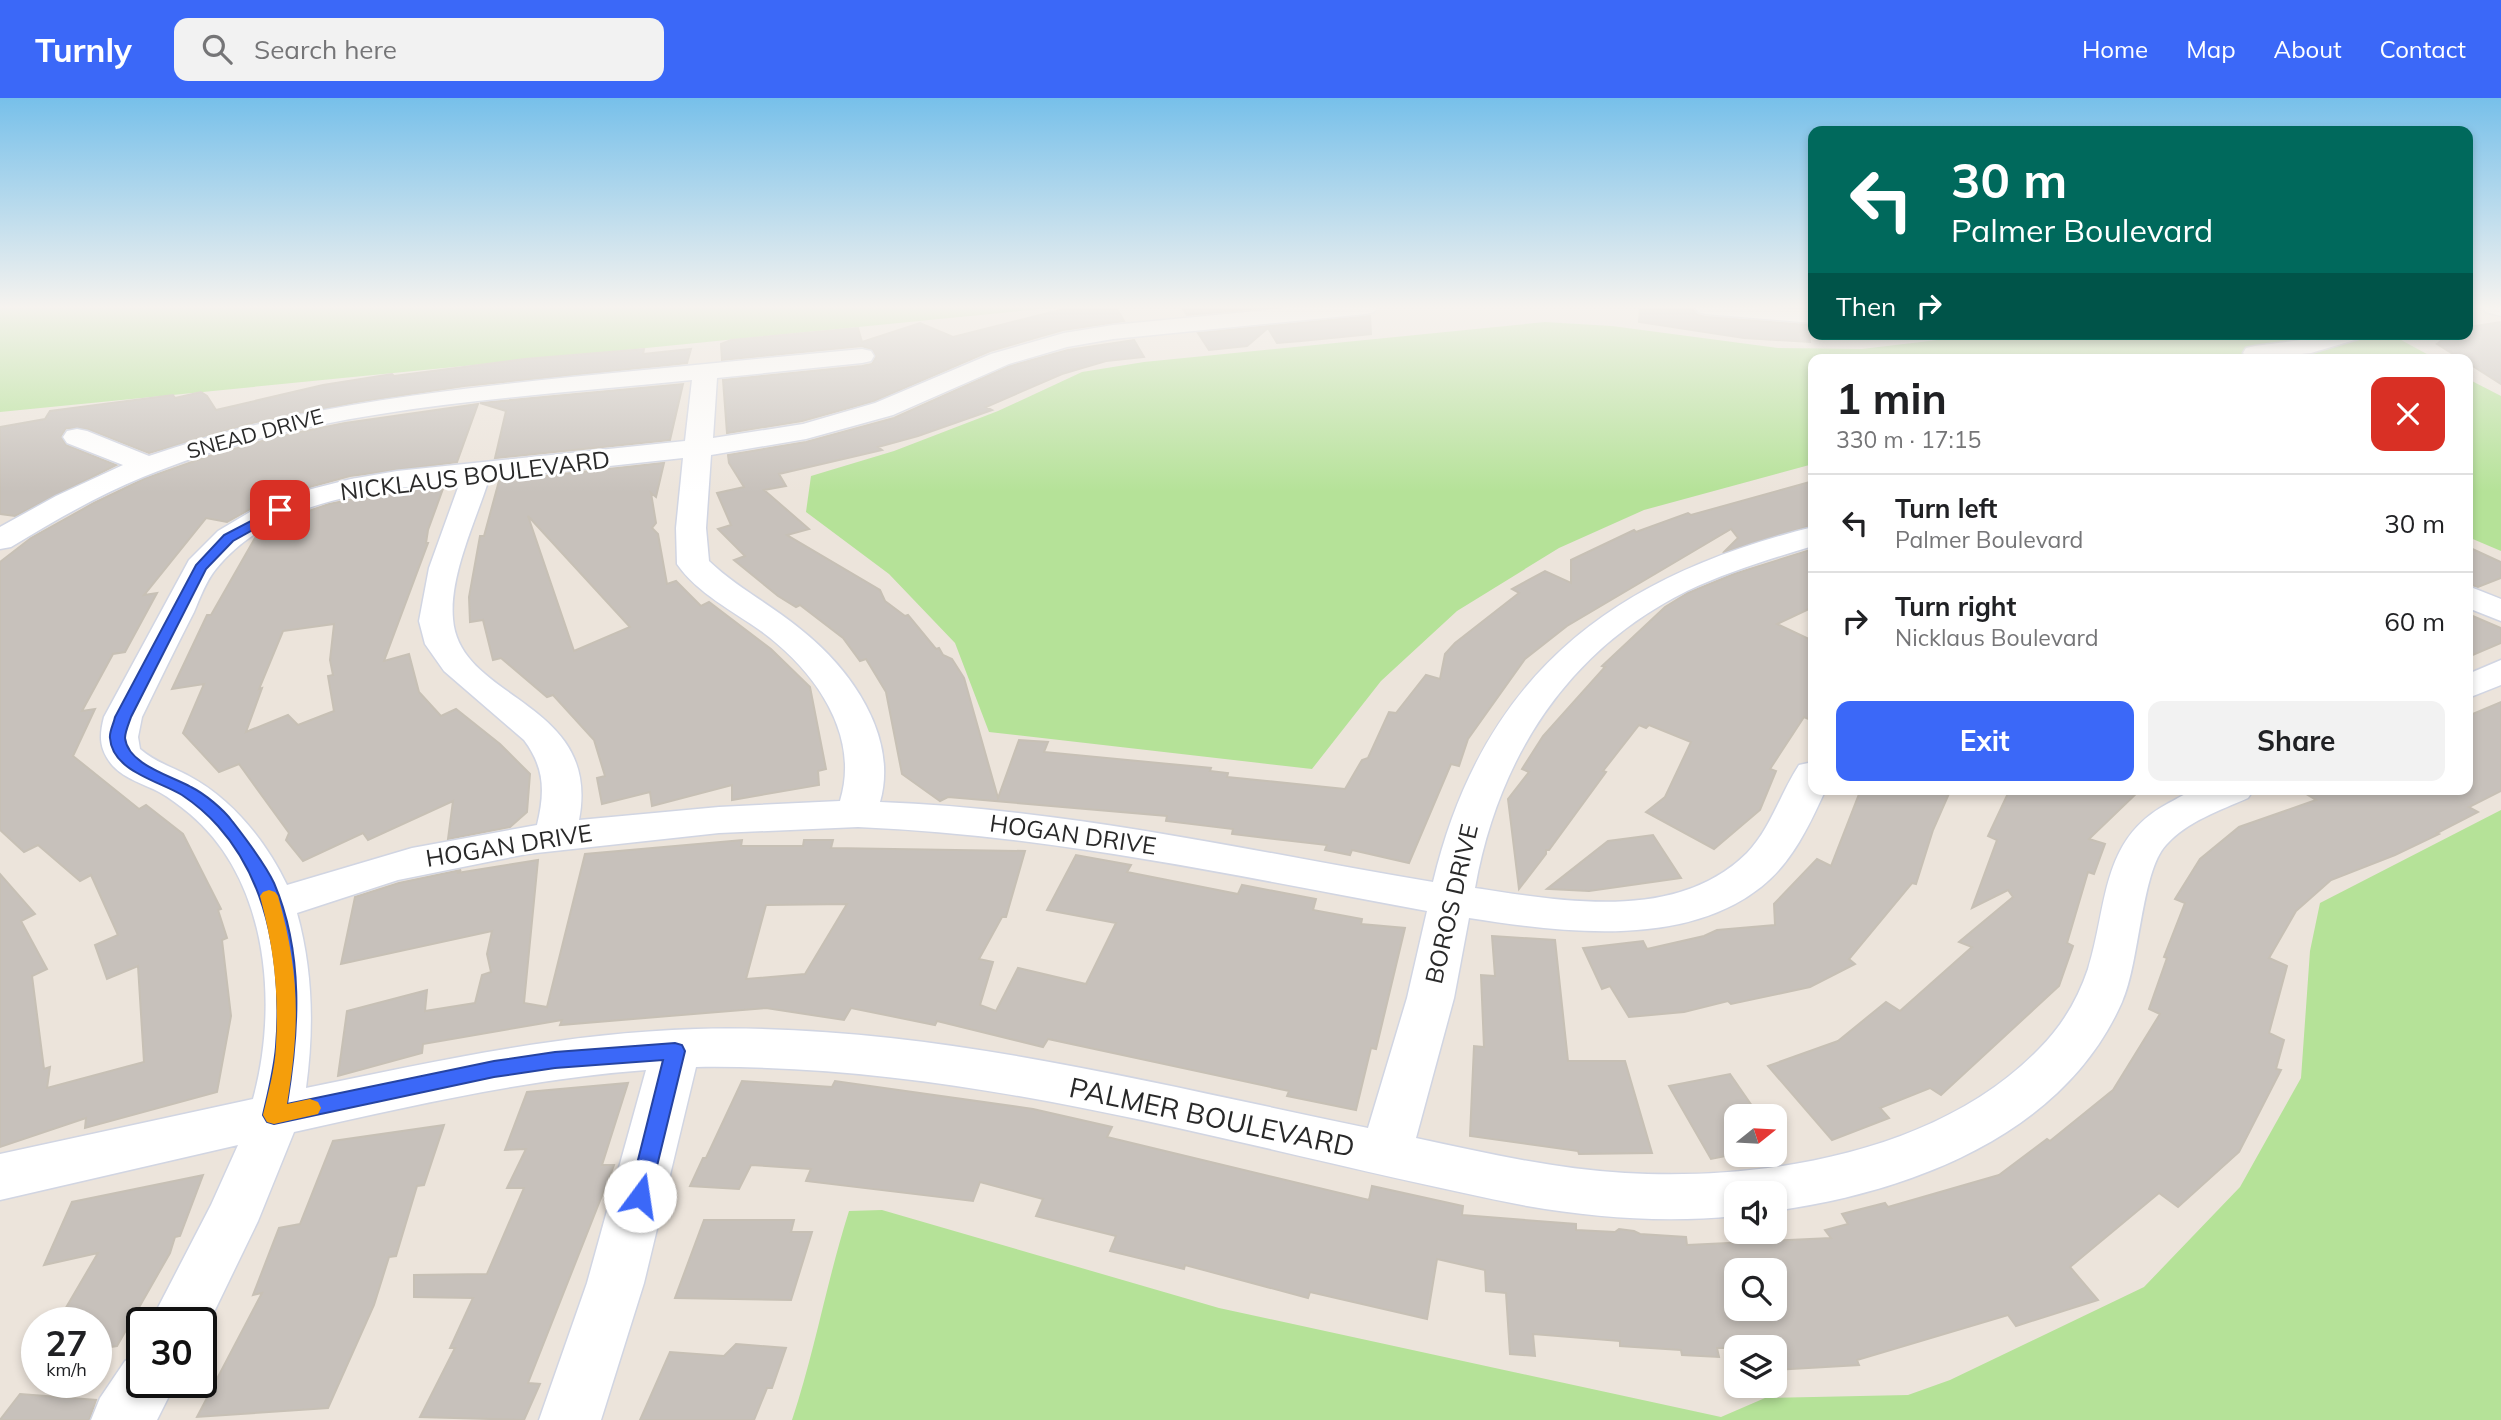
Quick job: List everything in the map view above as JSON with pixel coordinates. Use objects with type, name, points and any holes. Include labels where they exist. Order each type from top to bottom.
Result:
[{"type":"street","name":"SNEAD DRIVE","points":[[0,540],[68,501],[147,465],[250,432],[360,408],[729,369]]},
{"type":"street","name":"NICKLAUS BOULEVARD","points":[[187,1307],[235,1210],[274,1115],[286,1049],[286,976],[282,945],[265,883],[225,822],[188,792],[141,769],[125,756],[118,738],[123,717],[200,567],[228,538],[280,510],[325,495],[385,483],[775,438],[859,417],[907,401],[979,369]]},
{"type":"street","points":[[705,371],[691,528],[693,564],[705,576],[788,635],[816,660],[833,682],[854,722],[861,743],[864,787],[856,814]]},
{"type":"street","points":[[77,437],[147,465]]},
{"type":"street","points":[[477,473],[438,596],[436,625],[447,653],[458,666],[506,706],[552,752],[561,771],[563,792],[555,836]]},
{"type":"street","name":"BOROS DRIVE","points":[[1386,1154],[1436,976],[1448,899],[1469,824],[1490,768],[1522,714],[1559,670],[1605,629],[1646,601],[1674,586],[1756,553],[1808,537]]},
{"type":"street","points":[[2473,598],[2501,611]]},
{"type":"street","points":[[2473,685],[2501,671]]},
{"type":"street","name":"HOGAN DRIVE","points":[[272,906],[412,862],[555,836],[695,822],[856,814],[939,819],[1145,844],[1539,913],[1593,917],[1636,915],[1674,909],[1708,898],[1749,876],[1771,855],[1808,785]]},
{"type":"street","name":"PALMER BOULEVARD","points":[[0,1177],[494,1069],[567,1059],[675,1051],[817,1050],[926,1060],[1030,1077],[1473,1173],[1607,1194],[1659,1197],[1769,1189],[1838,1176],[1904,1158],[1958,1135],[2002,1109],[2033,1085],[2067,1052],[2101,997],[2111,971],[2134,863],[2149,839],[2168,822],[2221,795]]},
{"type":"street","points":[[570,1420],[589,1368],[640,1196],[675,1051]]},
{"type":"street","points":[[122,1420],[136,1398]]},
{"type":"green space","points":[[0,369],[437,369],[0,412]]},
{"type":"green space","points":[[1103,369],[1808,369],[1808,465],[1644,510],[1559,548],[1457,611],[1381,681],[1312,769],[989,732],[955,643],[889,574],[806,512],[811,476],[894,451],[998,411],[1082,372]]},
{"type":"green space","points":[[2473,382],[2501,396],[2501,551],[2473,539]]},
{"type":"green space","points":[[2501,810],[2501,1420],[792,1420],[849,1211],[882,1210],[1219,1308],[1721,1417],[1765,1398],[1908,1395],[1950,1380],[2144,1287],[2240,1187],[2301,1078],[2310,951],[2320,903]]},
{"type":"building","points":[[450,369],[632,369],[464,386],[357,402],[252,423],[149,453],[88,429],[66,428],[61,436],[66,445],[116,465],[15,516],[0,514],[0,427],[45,419],[50,411],[173,395],[175,398],[201,392],[216,410],[323,385],[392,374],[394,376]]},
{"type":"building","points":[[835,369],[949,369],[874,401],[802,421],[727,433],[723,380]]},
{"type":"building","points":[[1004,369],[1080,369],[986,407],[992,410],[878,447],[882,450],[779,474],[786,486],[764,490],[809,529],[787,535],[880,590],[885,601],[905,616],[908,615],[936,649],[939,648],[943,655],[952,659],[964,678],[998,798],[1019,740],[1048,742],[1044,752],[1211,768],[1210,771],[1228,773],[1227,777],[1345,789],[1362,760],[1368,758],[1389,712],[1396,713],[1426,675],[1440,679],[1445,654],[1455,643],[1519,593],[1512,589],[1545,571],[1571,583],[1571,560],[1634,530],[1636,532],[1688,513],[1691,515],[1808,482],[1808,527],[1723,553],[1738,538],[1731,529],[1567,626],[1525,659],[1468,739],[1459,766],[1451,764],[1409,863],[1352,850],[1350,855],[1325,850],[1327,845],[1232,834],[1233,829],[1166,821],[1167,816],[948,797],[940,801],[902,774],[886,692],[866,659],[860,661],[843,638],[800,605],[796,607],[778,596],[734,560],[745,556],[718,529],[731,525],[717,493],[744,487],[729,463],[728,455],[806,442],[894,418]]},
{"type":"building","points":[[2477,369],[2501,369],[2501,384]]},
{"type":"building","points":[[683,384],[670,440],[495,458],[506,411],[480,403]]},
{"type":"building","points":[[478,404],[457,462],[350,476],[295,491],[254,507],[227,522],[206,518],[144,595],[157,593],[125,652],[113,654],[82,711],[95,709],[73,756],[139,809],[146,805],[183,834],[221,909],[218,910],[227,938],[222,940],[231,1016],[217,1092],[85,1128],[86,1118],[0,1147],[0,874],[35,914],[21,921],[47,969],[32,976],[44,1069],[50,1067],[47,1088],[144,1062],[138,966],[107,979],[95,945],[118,935],[91,875],[80,881],[38,845],[24,852],[0,830],[0,562],[31,538],[94,503],[144,479],[209,456],[276,437],[345,423]]},
{"type":"building","points":[[664,463],[656,497],[651,493],[656,523],[652,528],[658,534],[667,584],[676,581],[701,606],[709,602],[771,649],[810,687],[826,769],[818,771],[819,785],[732,800],[732,785],[652,806],[650,792],[602,804],[597,778],[605,776],[594,740],[553,695],[547,697],[501,658],[493,660],[483,620],[470,622],[469,597],[480,536],[484,536],[499,481]],"holes":[[[528,516],[630,627],[574,651]]]},
{"type":"building","points":[[444,486],[428,530],[428,543],[384,661],[409,654],[419,692],[441,716],[456,709],[500,744],[530,774],[527,812],[510,827],[448,839],[453,801],[368,840],[363,833],[303,861],[286,840],[289,833],[239,764],[219,772],[183,733],[204,684],[172,689],[207,615],[211,615],[255,538],[297,515],[329,504],[395,491]],"holes":[[[334,624],[330,660],[333,675],[328,676],[334,711],[298,725],[288,715],[246,732],[262,688],[259,689],[283,631]]]},
{"type":"building","points":[[2473,549],[2501,562],[2501,578],[2478,587],[2473,586]]},
{"type":"building","points":[[1808,551],[1808,609],[1777,624],[1808,639],[1808,719],[1804,717],[1770,769],[1776,771],[1760,810],[1714,849],[1646,812],[1665,797],[1691,742],[1649,725],[1646,728],[1639,725],[1519,889],[1508,799],[1529,772],[1522,769],[1543,736],[1605,667],[1602,666],[1665,607],[1688,593],[1734,574]]},
{"type":"building","points":[[2473,616],[2501,628],[2501,643],[2473,655]]},
{"type":"building","points":[[2501,702],[2501,791],[2469,807],[2478,812],[2437,833],[2439,834],[2331,880],[2296,911],[2269,958],[2287,966],[2269,1033],[2284,1040],[2276,1069],[2281,1070],[2239,1152],[2178,1207],[2159,1193],[2070,1267],[2098,1300],[2016,1326],[2008,1315],[1857,1360],[1859,1365],[1787,1369],[1787,1335],[1724,1335],[1724,1348],[1717,1348],[1719,1357],[1682,1355],[1681,1350],[1620,1346],[1620,1341],[1533,1334],[1535,1356],[1510,1354],[1506,1293],[1486,1291],[1485,1270],[1437,1259],[1427,1319],[1310,1292],[1308,1298],[1185,1265],[1184,1269],[1110,1251],[1116,1236],[1036,1216],[1043,1199],[980,1182],[973,1201],[806,1181],[811,1169],[751,1165],[739,1189],[690,1186],[742,1081],[832,1087],[835,1081],[1033,1109],[1112,1127],[1107,1137],[1369,1200],[1372,1186],[1463,1206],[1462,1215],[1576,1224],[1576,1230],[1615,1232],[1619,1229],[1640,1234],[1686,1237],[1687,1245],[1787,1244],[1787,1240],[1831,1238],[1825,1230],[1848,1224],[1842,1214],[1885,1203],[1888,1207],[1999,1175],[2047,1139],[2050,1141],[2113,1090],[2160,1014],[2149,1009],[2167,958],[2164,957],[2185,903],[2175,899],[2200,859],[2239,827],[2316,800],[2308,795],[2473,795],[2473,714]]},
{"type":"building","points":[[1859,795],[1948,795],[1933,830],[1916,884],[1912,883],[1849,959],[1855,964],[1810,987],[1731,1004],[1728,1001],[1684,1012],[1629,1017],[1610,986],[1602,989],[1583,948],[1643,941],[1647,949],[1704,936],[1717,930],[1775,925],[1774,904],[1817,859],[1831,866]]},
{"type":"building","points":[[2007,795],[2135,795],[2089,839],[2105,844],[2094,874],[2088,872],[2067,943],[2073,946],[2059,986],[1941,1095],[1930,1088],[1880,1108],[1889,1118],[1832,1140],[1768,1066],[1838,1041],[1886,1002],[1900,1011],[1972,947],[1959,942],[2013,897],[2008,890],[1972,908],[1997,840],[1988,836]]},
{"type":"building","points":[[1653,835],[1681,878],[1589,891],[1547,889],[1608,841]]},
{"type":"building","points":[[742,840],[741,846],[803,846],[804,840],[833,840],[831,848],[1025,851],[1006,917],[1002,917],[979,959],[993,962],[980,1005],[996,1011],[1018,968],[1086,984],[1116,923],[1047,910],[1076,855],[1131,865],[1127,872],[1238,894],[1242,885],[1316,899],[1313,910],[1362,919],[1361,924],[1405,928],[1376,1049],[1371,1048],[1356,1110],[1287,1096],[1289,1091],[1048,1039],[1043,1047],[937,1021],[935,1025],[851,1008],[844,1020],[766,1008],[560,1025],[562,1020],[423,1044],[422,1053],[338,1076],[347,1011],[427,990],[425,1011],[475,1003],[482,975],[491,972],[487,954],[492,931],[341,964],[355,897],[399,883],[461,870],[457,873],[538,860],[524,1003],[547,1007],[585,854]],"holes":[[[847,904],[805,974],[746,979],[766,905]]]},
{"type":"building","points":[[1492,936],[1555,940],[1568,1061],[1625,1061],[1652,1153],[1579,1154],[1578,1151],[1470,1136],[1474,1046],[1484,1047],[1481,975],[1495,976]]},
{"type":"building","points":[[1730,1074],[1751,1104],[1724,1104],[1724,1156],[1711,1159],[1669,1086]]},
{"type":"building","points":[[628,1083],[602,1165],[614,1165],[528,1383],[540,1384],[524,1420],[420,1417],[455,1348],[450,1348],[473,1298],[414,1297],[414,1275],[487,1274],[524,1188],[507,1188],[526,1149],[505,1150],[527,1092]]},
{"type":"building","points":[[444,1125],[424,1185],[417,1186],[396,1256],[389,1257],[374,1305],[328,1408],[197,1417],[207,1398],[217,1398],[217,1379],[262,1293],[253,1295],[279,1228],[300,1224],[333,1141]]},
{"type":"building","points":[[203,1175],[180,1236],[175,1237],[170,1253],[139,1307],[126,1307],[126,1330],[117,1346],[112,1347],[112,1307],[66,1307],[98,1253],[44,1265],[72,1202]]},
{"type":"building","points":[[704,1220],[794,1220],[791,1232],[812,1232],[791,1300],[675,1298]]},
{"type":"building","points":[[736,1344],[786,1348],[772,1388],[767,1388],[754,1420],[640,1420],[670,1352],[724,1356]]},
{"type":"building","points":[[20,1394],[21,1398],[96,1400],[89,1420],[0,1420]]},
{"type":"slow traffic","points":[[269,896],[282,945],[286,976],[286,1049],[274,1115],[310,1108]]},
{"type":"route","points":[[280,510],[251,523],[228,538],[211,552],[200,567],[123,717],[118,738],[125,756],[141,769],[188,792],[225,822],[265,883],[282,945],[286,976],[286,1049],[274,1115],[494,1069],[615,1054],[675,1051],[640,1196]]}]
